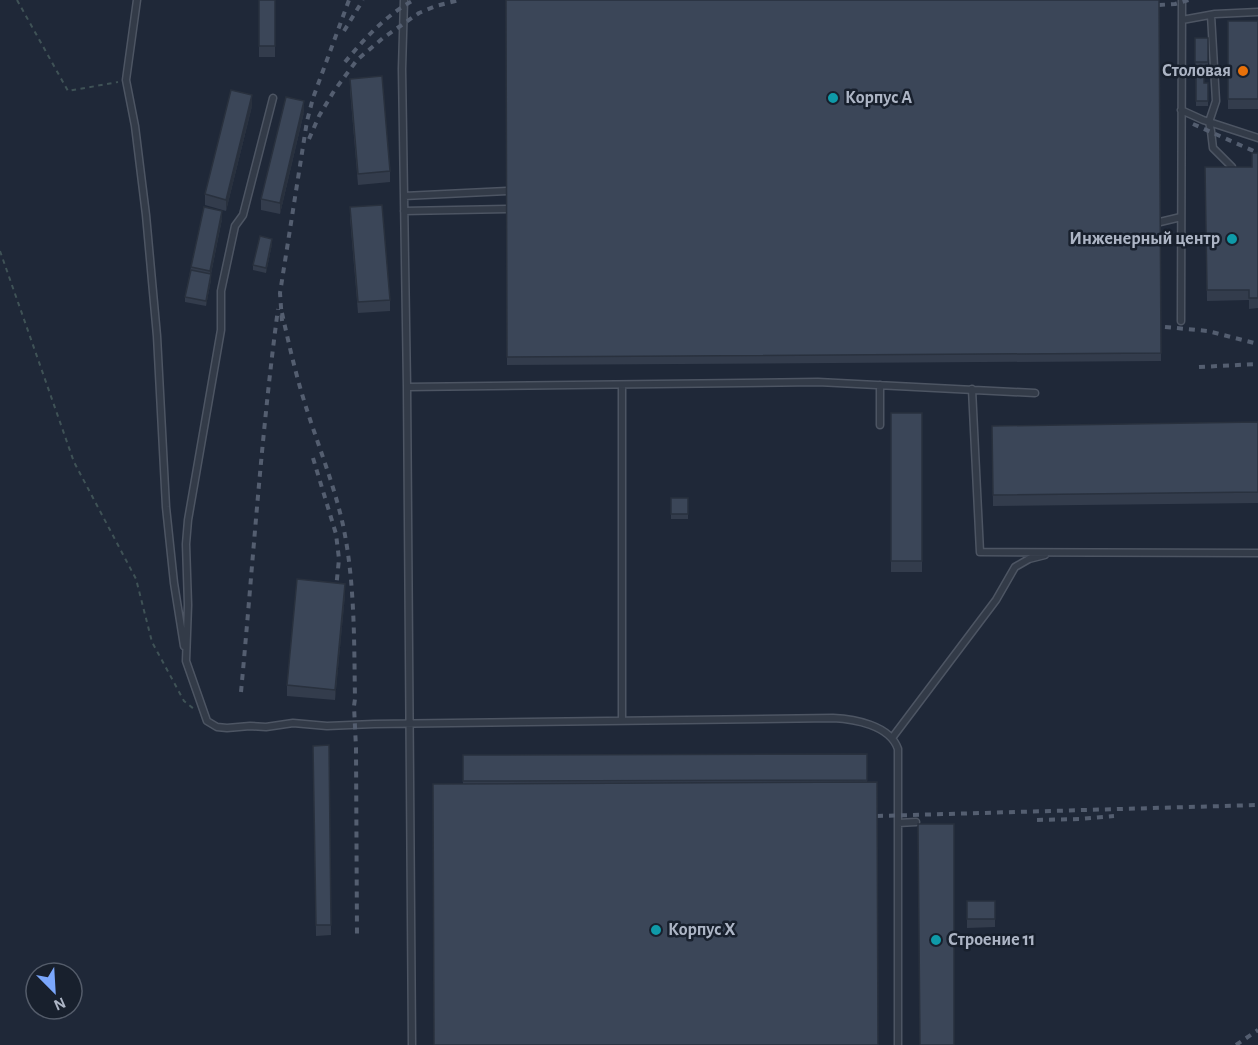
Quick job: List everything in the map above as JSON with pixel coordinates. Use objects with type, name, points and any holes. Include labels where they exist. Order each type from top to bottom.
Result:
[{"type":"lane","points":[[137,0],[126,80],[135,126],[146,215],[157,336],[166,507],[186,662],[207,722],[217,727],[227,728],[266,727],[293,723],[327,726],[410,723],[849,719],[866,723],[896,741],[898,749],[898,1045]]},
{"type":"lane","points":[[405,0],[402,69],[412,1045]]},
{"type":"lane","points":[[1180,321],[1182,0]]},
{"type":"lane","points":[[1182,20],[1211,15],[1258,12]]},
{"type":"lane","points":[[1211,15],[1215,101],[1209,122],[1213,148],[1232,167]]},
{"type":"lane","points":[[186,662],[188,605],[186,544],[221,330],[221,291],[235,226],[243,215],[273,98]]},
{"type":"lane","points":[[1181,110],[1258,138]]},
{"type":"lane","points":[[404,196],[507,191]]},
{"type":"lane","points":[[404,211],[507,209]]},
{"type":"lane","points":[[1160,222],[1181,217]]},
{"type":"lane","points":[[407,387],[818,382],[1035,393]]},
{"type":"lane","points":[[622,385],[622,721]]},
{"type":"lane","points":[[880,385],[880,425]]},
{"type":"lane","points":[[972,389],[980,552],[1258,553]]},
{"type":"lane","points":[[892,738],[996,600],[1016,567],[1029,559],[1057,552]]},
{"type":"lane","points":[[898,823],[916,822]]},
{"type":"path","points":[[17,0],[68,91],[126,80]]},
{"type":"path","points":[[0,251],[74,462],[136,579],[152,642],[184,701],[207,722]]},
{"type":"building","points":[[259,0],[275,0],[275,46],[259,46]]},
{"type":"building","name":"Корпус А","points":[[506,0],[1159,0],[1161,353],[507,357]]},
{"type":"building","name":"Столовая","points":[[1228,21],[1258,21],[1258,99],[1228,99]]},
{"type":"building","points":[[1195,38],[1208,38],[1208,62],[1195,62]]},
{"type":"building","points":[[1196,66],[1204,66],[1204,83],[1208,83],[1208,101],[1196,101]]},
{"type":"building","points":[[382,76],[390,171],[358,174],[350,79]]},
{"type":"building","points":[[231,90],[252,95],[226,200],[205,194]]},
{"type":"building","points":[[286,97],[304,101],[280,203],[261,199]]},
{"type":"building","name":"Инженерный центр","points":[[1252,153],[1258,153],[1258,298],[1249,298],[1249,290],[1207,290],[1205,167],[1252,167]]},
{"type":"building","points":[[382,205],[390,300],[358,302],[350,207]]},
{"type":"building","points":[[204,207],[222,211],[210,271],[191,267]]},
{"type":"building","points":[[260,236],[272,239],[266,268],[253,265]]},
{"type":"building","points":[[191,270],[211,274],[206,301],[185,297]]},
{"type":"building","points":[[891,413],[922,413],[922,561],[891,561]]},
{"type":"building","points":[[1258,422],[1258,492],[993,495],[992,426]]},
{"type":"building","points":[[671,498],[688,498],[688,514],[671,514]]},
{"type":"building","points":[[297,579],[345,584],[335,690],[287,685]]},
{"type":"building","points":[[329,745],[331,925],[316,925],[313,746]]},
{"type":"building","points":[[867,754],[867,780],[463,781],[463,755]]},
{"type":"building","name":"Корпус Х","points":[[877,782],[878,1045],[434,1045],[433,784]]},
{"type":"building","name":"Строение 11","points":[[918,824],[954,824],[954,1045],[920,1045]]},
{"type":"building","points":[[967,901],[995,901],[995,919],[967,919]]},
{"type":"railway","points":[[282,321],[280,293],[307,121],[313,98],[349,0]]},
{"type":"railway","points":[[344,31],[363,0]]},
{"type":"railway","points":[[345,62],[376,28],[414,0]]},
{"type":"railway","points":[[309,139],[334,91],[357,60],[383,38],[419,13],[459,0]]},
{"type":"railway","points":[[1159,5],[1189,0]]},
{"type":"railway","points":[[1193,124],[1258,153]]},
{"type":"railway","points":[[241,692],[262,452],[278,309]]},
{"type":"railway","points":[[282,313],[302,394],[339,508],[350,568],[356,748],[357,937]]},
{"type":"railway","points":[[1165,327],[1208,331],[1258,344]]},
{"type":"railway","points":[[1199,367],[1258,364]]},
{"type":"railway","points":[[313,458],[336,534],[339,559],[336,589]]},
{"type":"railway","points":[[877,816],[1258,805]]},
{"type":"railway","points":[[1037,820],[1114,816]]},
{"type":"railway","points":[[1236,1045],[1258,1030]]},
{"type":"place","name":"Столовая","points":[[1243,71]]},
{"type":"place","name":"Корпус А","points":[[833,98]]},
{"type":"place","name":"Инженерный центр","points":[[1232,239]]},
{"type":"place","name":"Корпус Х","points":[[656,930]]},
{"type":"place","name":"Строение 11","points":[[936,940]]}]
